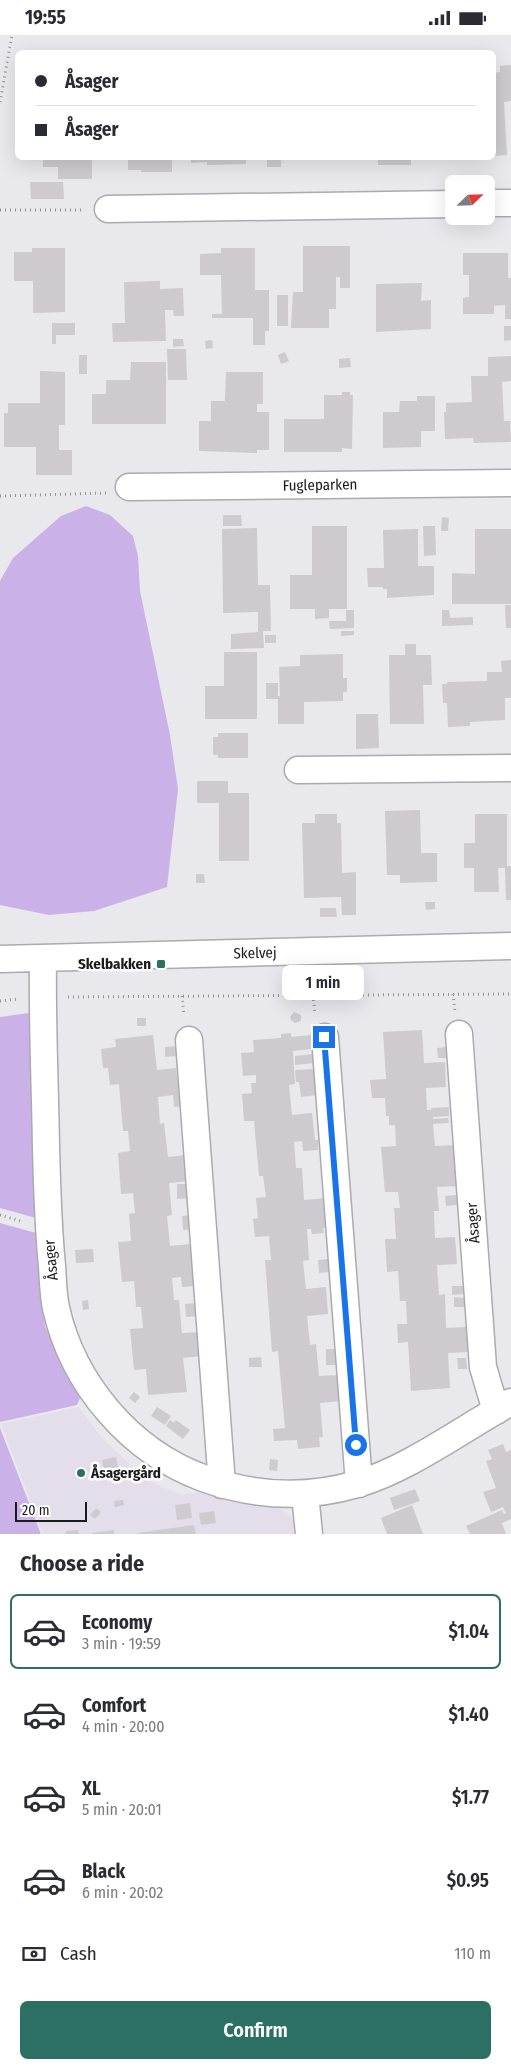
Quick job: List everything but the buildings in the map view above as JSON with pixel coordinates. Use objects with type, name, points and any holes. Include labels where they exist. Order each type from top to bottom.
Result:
[{"type":"street","points":[[495,203],[511,203]]},
{"type":"street","points":[[108,209],[445,204]]},
{"type":"street","name":"Fugleparken","points":[[129,487],[511,483]]},
{"type":"street","points":[[298,770],[511,768]]},
{"type":"street","name":"Skelvej","points":[[0,959],[511,947]]},
{"type":"street","name":"Åsager","points":[[44,958],[43,997],[48,1230],[55,1307],[66,1341],[82,1375],[102,1405],[127,1432],[156,1454],[188,1472],[222,1485],[263,1493],[305,1494],[332,1491],[359,1484],[400,1467],[503,1406],[483,1367],[459,1034]]},
{"type":"street","points":[[324,1037],[359,1484]]},
{"type":"street","points":[[189,1040],[222,1485]]},
{"type":"street","points":[[305,1494],[309,1534]]},
{"type":"path","points":[[0,102],[12,35]]},
{"type":"path","points":[[0,210],[108,209]]},
{"type":"path","points":[[0,497],[106,493],[129,487]]},
{"type":"path","points":[[0,1001],[43,997],[511,994]]},
{"type":"shaded area","points":[[86,506],[110,515],[133,536],[138,556],[140,591],[170,735],[178,789],[167,887],[94,911],[49,915],[0,905],[0,581],[13,558],[61,516]]},
{"type":"shaded area","points":[[29,1013],[36,1218],[0,1208],[0,1017]]},
{"type":"shaded area","points":[[0,1223],[36,1233],[45,1326],[60,1362],[80,1398],[77,1405],[0,1422]]},
{"type":"shaded area","name":"Åsagergård","points":[[79,1407],[102,1438],[127,1462],[157,1485],[181,1495],[202,1492],[278,1508],[288,1514],[296,1523],[297,1534],[43,1534],[1,1424]]},
{"type":"shaded area","points":[[0,1428],[41,1534],[0,1534]]},
{"type":"place","name":"Skelbakken","points":[[161,964]]},
{"type":"place","name":"Åsagergård","points":[[81,1473]]},
{"type":"route","points":[[324,1037],[356,1445]]}]
